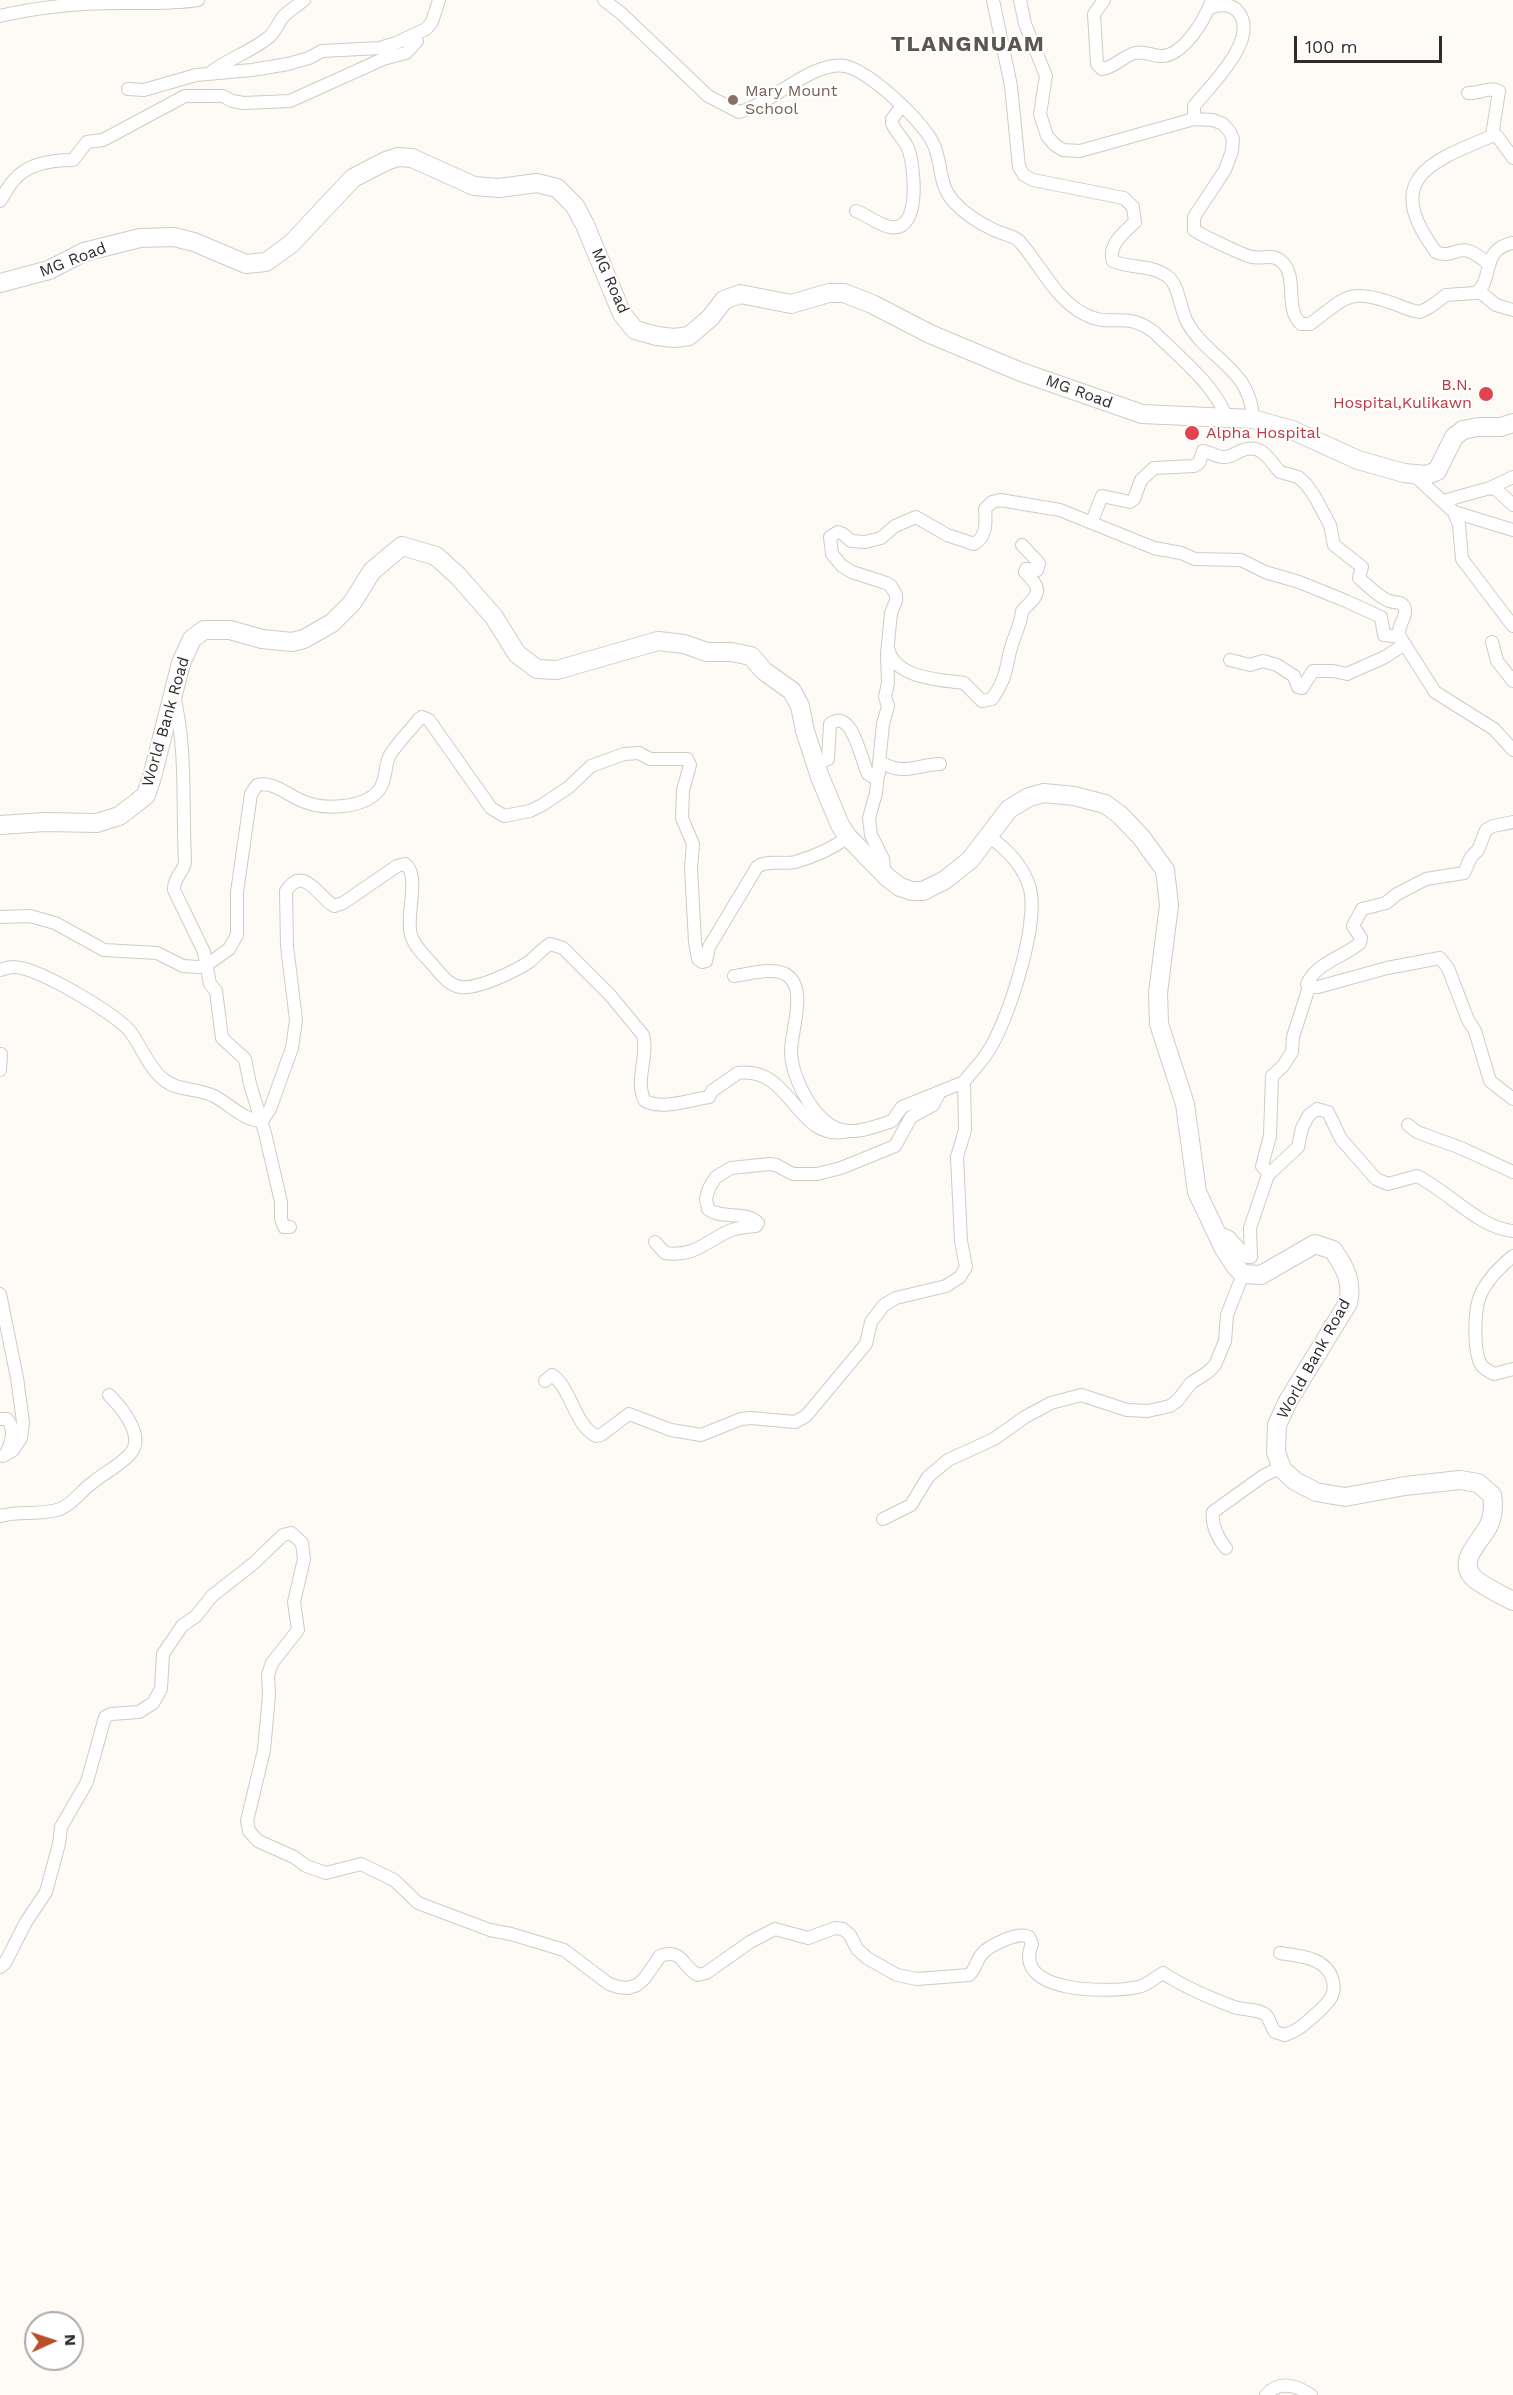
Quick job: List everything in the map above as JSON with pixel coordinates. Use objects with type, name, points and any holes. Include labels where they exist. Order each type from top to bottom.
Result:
[{"type":"main road","name":"MG Road","points":[[0,283],[49,270],[84,252],[140,238],[174,237],[194,242],[246,264],[266,262],[291,244],[353,178],[386,161],[412,158],[474,186],[499,188],[537,183],[557,188],[575,206],[622,315],[635,330],[674,338],[689,336],[710,318],[724,300],[740,294],[791,304],[829,292],[844,293],[872,304],[930,334],[1088,397],[1142,414],[1253,419],[1292,430],[1358,459],[1414,475]]},
{"type":"main road","points":[[1414,475],[1426,476],[1437,471],[1458,433],[1478,427],[1501,427],[1513,423]]},
{"type":"main road","name":"World Bank Road","points":[[0,825],[45,822],[97,823],[119,816],[146,795],[181,663],[192,639],[204,630],[230,630],[262,639],[292,642],[304,639],[332,623],[352,603],[372,571],[402,546],[436,556],[494,617],[517,654],[537,669],[557,670],[658,641],[684,644],[707,652],[731,652],[751,656],[764,671],[792,691],[800,706],[805,731],[834,813],[848,837],[900,887],[912,891],[931,888],[970,860],[1009,809],[1029,797],[1044,793],[1088,798],[1105,804],[1120,814],[1141,837],[1165,870],[1169,905],[1158,993],[1159,1024],[1185,1104],[1197,1192],[1215,1231],[1236,1267],[1243,1274],[1262,1275],[1315,1244],[1334,1250],[1349,1277],[1351,1291],[1348,1303],[1288,1401],[1277,1425],[1275,1452],[1282,1469]]},
{"type":"main road","points":[[1282,1469],[1295,1481],[1316,1492],[1345,1497],[1438,1483],[1470,1480],[1478,1483],[1492,1495],[1492,1514],[1489,1526],[1471,1552],[1468,1560],[1469,1569],[1474,1578],[1513,1601]]},
{"type":"street","points":[[0,16],[77,5],[119,3],[165,5],[198,0]]},
{"type":"street","points":[[210,74],[226,60],[240,57],[249,48],[271,36],[283,17],[304,0]]},
{"type":"street","points":[[128,89],[144,90],[166,85],[187,76],[288,64],[322,51],[380,48],[426,29],[432,22],[439,0]]},
{"type":"street","points":[[604,0],[630,21],[708,96],[731,110],[739,112],[753,109],[795,82],[837,66],[858,70],[868,76],[914,118],[933,144],[944,187],[964,212],[976,221],[1015,238],[1048,281],[1083,314],[1100,320],[1127,319],[1149,328],[1210,389],[1222,406],[1226,417]]},
{"type":"street","points":[[993,0],[1011,86],[1019,167],[1024,175],[1042,183],[1115,195],[1128,201],[1135,213],[1135,222],[1112,249],[1113,261],[1159,271],[1171,279],[1180,308],[1193,332],[1241,379],[1253,406],[1253,419]]},
{"type":"street","points":[[1020,0],[1025,24],[1046,76],[1040,114],[1047,136],[1063,150],[1080,151],[1194,119],[1223,123],[1233,139],[1230,160],[1194,217],[1194,230],[1248,256],[1271,256],[1283,263],[1288,274],[1295,314],[1301,324],[1310,324],[1341,301],[1355,295],[1377,298],[1420,312],[1446,295],[1479,291],[1484,283],[1488,264],[1497,251],[1513,243]]},
{"type":"street","points":[[1104,0],[1094,14],[1093,22],[1097,64],[1102,69],[1133,53],[1152,53],[1158,56],[1176,51],[1200,26],[1210,4],[1233,8],[1241,16],[1244,27],[1236,54],[1194,106],[1194,119]]},
{"type":"street","points":[[0,201],[13,180],[26,168],[55,160],[73,160],[87,142],[103,140],[186,96],[223,96],[232,101],[244,103],[290,101],[383,59],[406,53],[417,41],[415,34]]},
{"type":"street","points":[[1468,93],[1493,88],[1499,91],[1492,136]]},
{"type":"street","points":[[856,211],[893,227],[902,225],[909,217],[913,202],[913,166],[909,149],[892,123],[892,119],[901,107]]},
{"type":"street","points":[[1488,264],[1470,250],[1457,250],[1444,254],[1436,252],[1414,214],[1411,202],[1420,177],[1431,164],[1492,136],[1497,136],[1513,158]]},
{"type":"street","points":[[1479,291],[1496,305],[1513,310]]},
{"type":"street","points":[[1092,522],[1102,496],[1130,502],[1134,499],[1141,480],[1154,468],[1194,466],[1199,463],[1203,451],[1224,457],[1243,450],[1260,450],[1269,457],[1280,472],[1298,477],[1311,491],[1330,525],[1334,545],[1362,567],[1359,578],[1387,600],[1400,603],[1404,607],[1405,612],[1398,631],[1435,692],[1494,729],[1513,750]]},
{"type":"street","points":[[1414,475],[1454,512],[1459,525],[1462,559],[1513,626]]},
{"type":"street","points":[[1443,501],[1490,488],[1513,477]]},
{"type":"street","points":[[1490,488],[1497,490],[1513,505]]},
{"type":"street","points":[[885,875],[883,859],[868,825],[888,706],[885,697],[888,683],[886,660],[891,613],[896,601],[894,590],[886,583],[842,566],[832,554],[830,537],[833,534],[843,534],[851,541],[866,542],[881,538],[895,526],[916,517],[947,535],[974,544],[981,538],[986,525],[985,509],[992,502],[1000,500],[1060,510],[1154,548],[1181,553],[1202,561],[1241,560],[1265,572],[1311,586],[1380,617],[1384,635],[1402,641]]},
{"type":"street","points":[[1454,512],[1513,530]]},
{"type":"street","points":[[888,646],[892,659],[900,668],[940,681],[964,682],[982,701],[989,701],[1007,674],[1012,645],[1021,624],[1022,611],[1034,600],[1037,593],[1037,585],[1024,572],[1026,569],[1037,570],[1039,563],[1022,545]]},
{"type":"street","points":[[1230,660],[1250,665],[1263,661],[1277,665],[1293,675],[1298,687],[1302,688],[1313,671],[1338,671],[1347,674],[1385,657],[1402,641]]},
{"type":"street","points":[[1491,642],[1497,661],[1512,680]]},
{"type":"street","points":[[173,692],[178,713],[182,753],[185,861],[174,882],[174,890],[199,937],[210,984],[216,991],[222,1038],[245,1059],[281,1202],[281,1223],[284,1227],[290,1227]]},
{"type":"street","points":[[0,917],[30,916],[55,923],[104,950],[157,953],[183,966],[207,965],[229,950],[237,934],[237,892],[251,794],[257,785],[271,785],[314,806],[331,807],[361,802],[379,790],[385,778],[391,753],[422,717],[429,720],[491,808],[504,816],[530,811],[542,805],[569,787],[591,766],[624,754],[639,753],[650,759],[687,759],[690,765],[683,790],[682,818],[685,830],[693,844],[691,868],[695,942],[698,958],[702,962],[706,961],[709,947],[757,867],[767,863],[788,863],[810,857],[848,837]]},
{"type":"street","points":[[817,763],[828,759],[830,724],[839,721],[845,722],[850,728],[868,774],[871,776],[879,767]]},
{"type":"street","points":[[879,767],[902,770],[922,765],[940,764]]},
{"type":"street","points":[[1269,1174],[1262,1166],[1270,1136],[1272,1076],[1283,1066],[1292,1052],[1293,1037],[1309,987],[1307,981],[1338,955],[1348,953],[1360,943],[1361,938],[1353,926],[1362,909],[1386,903],[1397,894],[1426,879],[1464,873],[1471,857],[1478,850],[1485,830],[1513,822]]},
{"type":"street","points":[[262,1121],[270,1109],[292,1048],[296,1020],[287,946],[286,891],[291,884],[300,880],[307,882],[334,906],[343,903],[397,866],[405,864],[411,869],[413,875],[409,907],[410,933],[413,942],[445,979],[460,987],[482,984],[529,962],[550,944],[563,948],[610,995],[643,1035],[641,1089],[645,1101],[664,1105],[709,1097],[712,1091],[738,1072],[743,1072],[767,1077],[776,1082],[801,1114],[820,1128],[835,1133],[874,1127],[892,1120],[902,1107],[964,1082],[988,1052],[1016,989],[1030,924],[1032,903],[1025,876],[1004,848],[988,836]]},
{"type":"street","points":[[1309,987],[1332,984],[1387,968],[1440,958],[1448,968],[1468,1020],[1475,1031],[1490,1081],[1513,1099]]},
{"type":"street","points":[[0,970],[14,967],[22,969],[58,983],[105,1010],[123,1024],[158,1075],[169,1084],[207,1093],[252,1120],[262,1121]]},
{"type":"street","points":[[734,976],[774,972],[785,974],[792,980],[796,1000],[796,1020],[791,1050],[794,1072],[809,1104],[834,1127],[849,1131]]},
{"type":"street","points":[[0,1070],[1,1054]]},
{"type":"street","points":[[544,1381],[552,1375],[562,1382],[568,1399],[585,1426],[596,1436],[601,1435],[629,1414],[671,1430],[701,1434],[750,1418],[780,1422],[801,1420],[866,1344],[871,1322],[884,1305],[896,1298],[946,1286],[960,1277],[966,1267],[961,1241],[957,1157],[964,1130],[964,1082]]},
{"type":"street","points":[[655,1242],[665,1253],[682,1254],[702,1248],[729,1231],[756,1226],[759,1223],[754,1219],[722,1214],[708,1209],[706,1199],[716,1177],[731,1168],[770,1164],[800,1175],[817,1174],[841,1168],[895,1146],[911,1117],[933,1105],[940,1092]]},
{"type":"street","points":[[1215,1231],[1229,1237],[1247,1257],[1251,1257],[1250,1228],[1269,1174],[1298,1147],[1302,1128],[1311,1113],[1322,1109],[1330,1115],[1341,1139],[1378,1181],[1388,1184],[1417,1176],[1450,1195],[1481,1219],[1513,1231]]},
{"type":"street","points":[[1408,1125],[1417,1132],[1461,1148],[1513,1172]]},
{"type":"street","points":[[1513,1256],[1481,1292],[1475,1323],[1478,1353],[1483,1367],[1494,1374],[1513,1369]]},
{"type":"street","points":[[883,1519],[911,1505],[928,1477],[948,1460],[994,1438],[1051,1403],[1081,1395],[1126,1410],[1148,1411],[1170,1406],[1191,1383],[1215,1365],[1225,1341],[1227,1315],[1243,1274]]},
{"type":"street","points":[[0,1294],[17,1378],[23,1422],[21,1438],[13,1450],[2,1458]]},
{"type":"street","points":[[0,1516],[13,1512],[45,1512],[63,1508],[92,1482],[129,1456],[134,1447],[132,1427],[125,1413],[110,1395]]},
{"type":"street","points":[[0,1419],[7,1419],[12,1427],[11,1443],[2,1458]]},
{"type":"street","points":[[1226,1548],[1215,1528],[1212,1515],[1214,1512],[1270,1471],[1282,1469]]},
{"type":"street","points":[[0,1967],[46,1892],[59,1844],[61,1827],[87,1782],[105,1717],[111,1714],[139,1712],[153,1702],[161,1689],[163,1654],[182,1626],[196,1616],[212,1596],[287,1533],[297,1536],[304,1551],[294,1602],[298,1630],[272,1663],[268,1675],[269,1695],[264,1750],[247,1821],[249,1831],[258,1841],[294,1857],[306,1866],[326,1873],[361,1864],[394,1880],[418,1903],[490,1930],[564,1950],[609,1984],[628,1988],[644,1979],[660,1956],[670,1953],[676,1955],[698,1975],[706,1973],[750,1942],[775,1929],[808,1938],[834,1928],[843,1929],[850,1935],[857,1949],[867,1958],[897,1975],[917,1979],[969,1975],[975,1969],[980,1956],[987,1950],[1017,1935],[1024,1935],[1029,1937],[1032,1944],[1028,1954],[1031,1968],[1054,1983],[1082,1990],[1137,1987],[1149,1983],[1163,1973],[1177,1983],[1209,1997],[1237,2007],[1261,2012],[1266,2015],[1275,2032],[1285,2035],[1298,2030],[1328,2002],[1334,1992],[1334,1985],[1328,1968],[1318,1962],[1280,1953]]},
{"type":"street","points":[[1266,2395],[1279,2385],[1292,2385],[1311,2395]]},
{"type":"place","name":"Mary Mount School","points":[[733,100]]},
{"type":"place","name":"B.N. Hospital,Kulikawn","points":[[1486,394]]},
{"type":"place","name":"Alpha Hospital","points":[[1192,433]]},
{"type":"district","name":"TLANGNUAM","points":[[968,45]]}]
